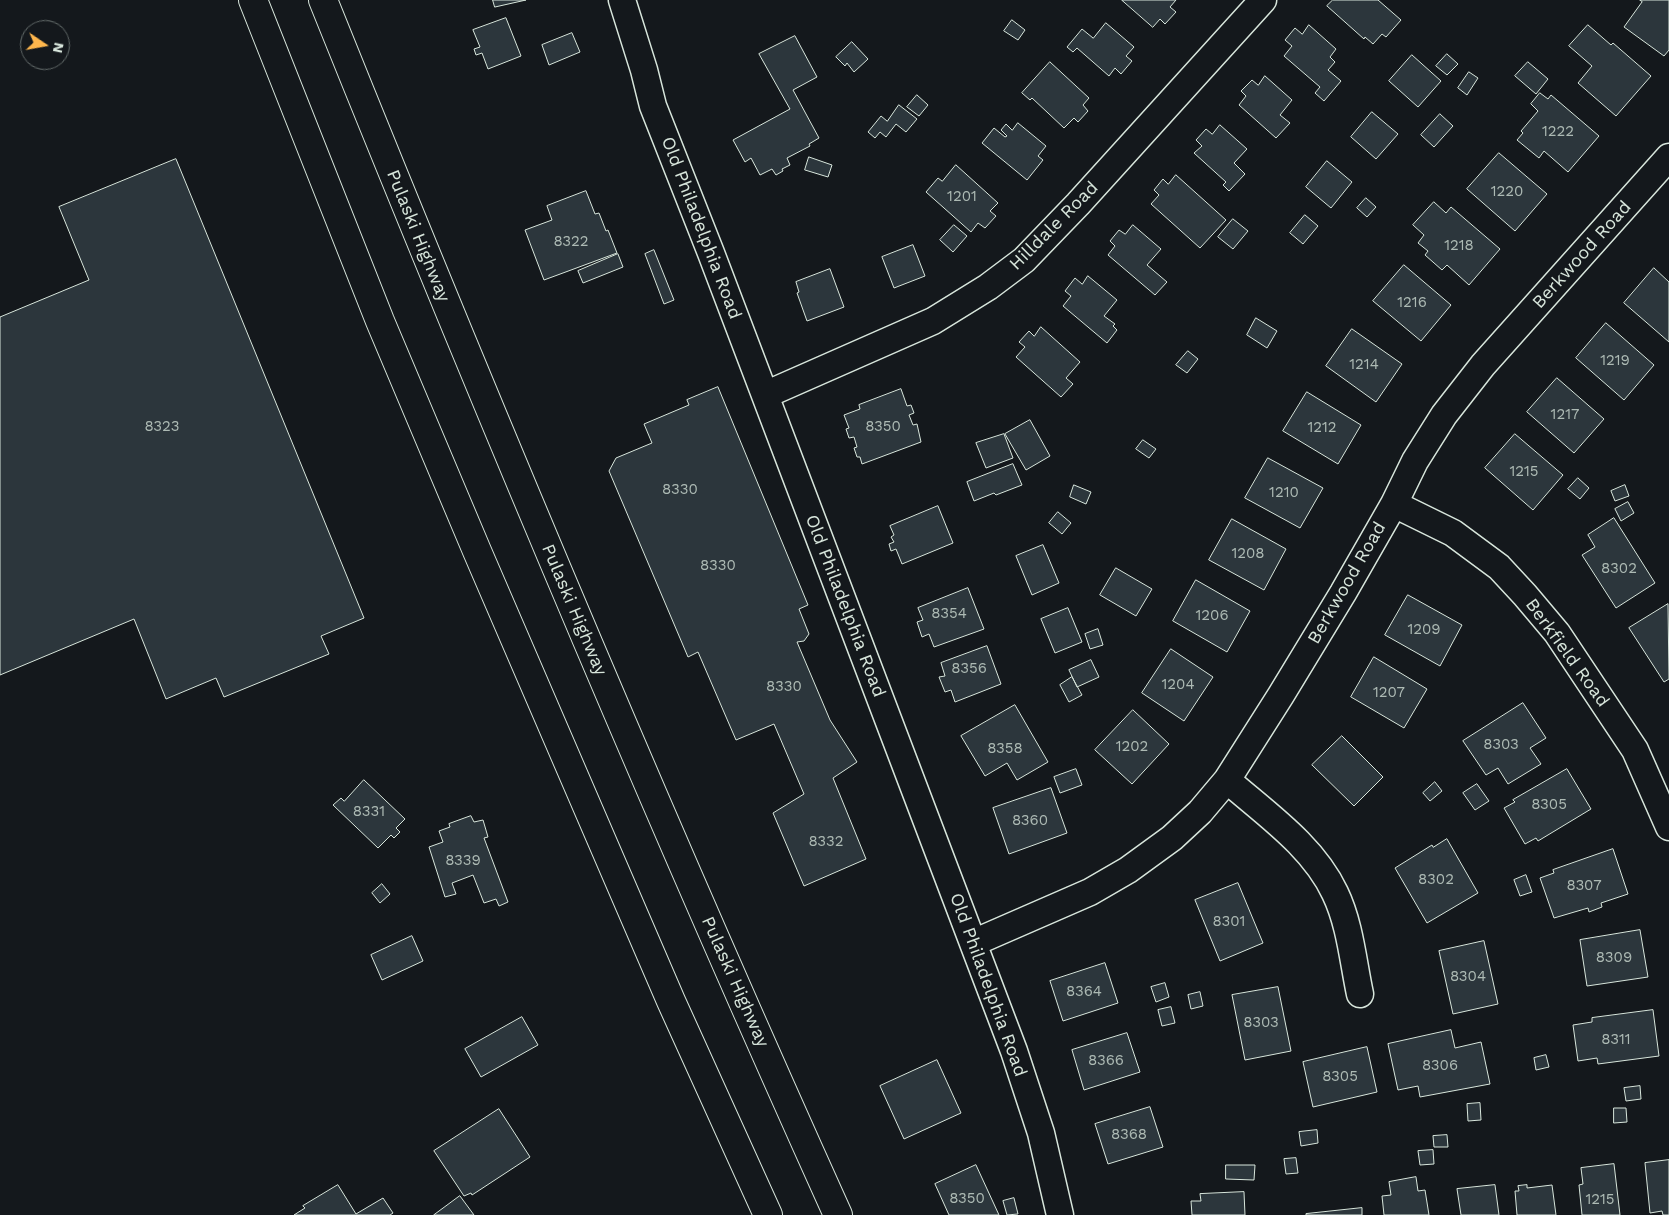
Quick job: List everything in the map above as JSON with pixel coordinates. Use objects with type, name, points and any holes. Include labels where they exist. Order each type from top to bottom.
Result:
[{"type":"highway","points":[[253,0],[380,321],[477,551],[671,1002],[768,1215]]},
{"type":"highway","name":"Pulaski Highway","points":[[323,0],[522,489],[739,993],[838,1215]]},
{"type":"street","name":"Old Philadelphia Road","points":[[622,0],[653,106],[1014,1051],[1041,1133],[1060,1215]]},
{"type":"street","name":"Hilldale Road","points":[[765,395],[933,321],[988,287],[1024,260],[1078,204],[1263,0]]},
{"type":"street","name":"Berkwood Road","points":[[973,943],[1090,892],[1128,870],[1172,838],[1200,812],[1227,780],[1343,593],[1394,504],[1414,461],[1444,415],[1483,365],[1669,157]]},
{"type":"street","name":"Berkfield Road","points":[[1394,504],[1453,533],[1499,567],[1525,595],[1557,633],[1635,750],[1669,827]]},
{"type":"street","points":[[1227,780],[1295,839],[1317,862],[1336,894],[1347,927],[1360,994]]},
{"type":"building","points":[[493,0],[526,0],[495,7]]},
{"type":"building","points":[[1122,0],[1176,0],[1170,7],[1176,12],[1165,24],[1160,19],[1153,27]]},
{"type":"building","points":[[1333,0],[1378,0],[1401,20],[1386,37],[1382,34],[1373,44],[1365,37],[1364,39],[1327,6]]},
{"type":"building","points":[[1640,0],[1669,0],[1669,50],[1664,56],[1624,27],[1642,2]]},
{"type":"building","points":[[506,18],[521,56],[488,69],[482,53],[476,55],[474,49],[480,47],[473,30]]},
{"type":"building","points":[[1012,20],[1025,30],[1018,40],[1004,31]]},
{"type":"building","points":[[1106,23],[1134,47],[1126,56],[1132,61],[1121,74],[1115,68],[1109,76],[1077,48],[1073,52],[1067,47],[1082,29],[1093,38]]},
{"type":"building","points":[[1309,25],[1336,49],[1330,57],[1335,62],[1328,70],[1341,81],[1324,101],[1315,93],[1320,87],[1284,56],[1292,46],[1285,40],[1295,28],[1302,34]]},
{"type":"building","points":[[1588,25],[1611,45],[1613,43],[1651,76],[1616,116],[1578,83],[1592,66],[1569,46]]},
{"type":"building","points":[[572,33],[580,52],[549,65],[542,45]]},
{"type":"building","points":[[795,36],[817,77],[793,90],[819,138],[809,144],[810,146],[787,158],[790,165],[782,169],[783,171],[776,175],[772,169],[760,175],[751,158],[745,162],[733,140],[790,109],[759,54]]},
{"type":"building","points":[[852,42],[868,59],[854,72],[847,63],[845,66],[836,57]]},
{"type":"building","points":[[1447,54],[1458,64],[1447,75],[1436,66]]},
{"type":"building","points":[[1412,55],[1441,81],[1418,107],[1389,81]]},
{"type":"building","points":[[1050,62],[1089,98],[1083,105],[1088,111],[1078,122],[1074,118],[1064,128],[1032,98],[1030,100],[1022,93]]},
{"type":"building","points":[[1528,62],[1548,79],[1536,94],[1515,76]]},
{"type":"building","points":[[1469,72],[1478,78],[1467,95],[1458,88]]},
{"type":"building","points":[[1265,76],[1292,100],[1280,115],[1290,123],[1276,138],[1239,105],[1246,96],[1241,91],[1252,80],[1258,85]]},
{"type":"building","points":[[1540,93],[1548,99],[1551,95],[1599,136],[1568,172],[1544,151],[1539,158],[1517,140],[1523,133],[1521,131],[1538,111],[1531,104]]},
{"type":"building","points":[[917,95],[928,105],[919,116],[907,107]]},
{"type":"building","points":[[899,105],[917,119],[906,132],[896,124],[886,137],[880,132],[875,138],[868,132],[881,116],[887,121]]},
{"type":"building","points":[[1372,112],[1398,134],[1376,159],[1351,137]]},
{"type":"building","points":[[1440,114],[1453,126],[1434,147],[1421,135]]},
{"type":"building","points":[[1018,123],[1046,146],[1038,156],[1043,160],[1027,180],[982,143],[994,128],[1005,137],[1007,136],[1001,130],[1006,124],[1012,130]]},
{"type":"building","points":[[1220,125],[1247,149],[1234,163],[1245,174],[1229,191],[1223,185],[1226,182],[1194,153],[1202,146],[1196,140],[1206,129],[1212,134]]},
{"type":"building","points":[[1499,153],[1547,194],[1515,231],[1467,189]]},
{"type":"building","points":[[809,157],[832,165],[828,177],[805,170]]},
{"type":"building","points":[[176,159],[364,618],[321,636],[329,654],[224,697],[216,678],[166,699],[134,619],[0,675],[0,317],[89,280],[59,207]]},
{"type":"building","points":[[1327,161],[1352,182],[1331,208],[1306,187]]},
{"type":"building","points":[[956,165],[998,203],[990,211],[996,216],[985,228],[978,223],[971,232],[926,192],[938,178],[942,181]]},
{"type":"building","points":[[1176,175],[1226,220],[1200,248],[1151,204],[1159,195],[1154,190],[1163,179],[1168,184]]},
{"type":"building","points":[[586,191],[595,214],[599,213],[606,231],[608,230],[617,253],[544,280],[525,230],[552,220],[547,206]]},
{"type":"building","points":[[1366,198],[1376,207],[1367,217],[1357,208]]},
{"type":"building","points":[[1434,202],[1446,213],[1451,207],[1500,249],[1469,285],[1447,265],[1442,270],[1425,255],[1428,251],[1418,243],[1424,235],[1413,225]]},
{"type":"building","points":[[1305,215],[1318,226],[1303,244],[1290,233]]},
{"type":"building","points":[[1233,219],[1248,231],[1233,249],[1218,237]]},
{"type":"building","points":[[954,225],[967,236],[953,252],[940,240]]},
{"type":"building","points":[[1133,225],[1161,249],[1147,265],[1167,282],[1155,295],[1108,255],[1115,246],[1110,241],[1119,230],[1125,234]]},
{"type":"building","points":[[913,245],[925,276],[894,288],[882,257]]},
{"type":"building","points":[[654,250],[674,300],[664,304],[645,254]]},
{"type":"building","points":[[618,254],[623,267],[583,283],[578,271]]},
{"type":"building","points":[[1404,265],[1451,305],[1421,341],[1373,301]]},
{"type":"building","points":[[1654,268],[1669,282],[1669,342],[1624,303]]},
{"type":"building","points":[[830,269],[844,307],[807,321],[797,293],[799,292],[796,282]]},
{"type":"building","points":[[1088,276],[1117,300],[1104,316],[1115,324],[1113,326],[1117,330],[1107,343],[1063,306],[1071,296],[1065,291],[1075,278],[1082,284]]},
{"type":"building","points":[[1256,318],[1277,331],[1267,348],[1247,335]]},
{"type":"building","points":[[1606,323],[1654,365],[1624,400],[1576,358]]},
{"type":"building","points":[[1041,327],[1080,362],[1066,378],[1073,384],[1061,397],[1016,357],[1025,347],[1019,342],[1029,331],[1034,336]]},
{"type":"building","points":[[1352,329],[1402,364],[1376,402],[1326,366]]},
{"type":"building","points":[[1188,351],[1198,359],[1187,373],[1176,365]]},
{"type":"building","points":[[1557,378],[1604,419],[1574,453],[1527,412]]},
{"type":"building","points":[[718,387],[808,605],[799,609],[809,634],[804,641],[797,642],[830,720],[857,762],[833,778],[866,859],[804,886],[773,813],[804,794],[774,724],[736,740],[698,652],[688,657],[609,471],[616,458],[652,443],[644,424],[689,405],[687,400]]},
{"type":"building","points":[[901,389],[907,406],[911,405],[914,413],[909,415],[913,425],[917,424],[921,442],[862,464],[854,448],[857,447],[854,437],[849,438],[846,429],[849,428],[844,415],[860,409],[859,405]]},
{"type":"building","points":[[1307,392],[1361,425],[1338,464],[1283,431]]},
{"type":"building","points":[[1030,420],[1050,456],[1026,470],[1005,434]]},
{"type":"building","points":[[1004,434],[1013,458],[986,468],[976,443]]},
{"type":"building","points":[[1515,434],[1563,475],[1533,510],[1485,468]]},
{"type":"building","points":[[1143,440],[1156,449],[1149,458],[1136,449]]},
{"type":"building","points":[[1268,458],[1323,488],[1300,528],[1245,498]]},
{"type":"building","points":[[1013,464],[1022,485],[974,501],[967,482]]},
{"type":"building","points":[[1578,478],[1589,488],[1580,499],[1568,489]]},
{"type":"building","points":[[1074,485],[1091,492],[1086,504],[1070,497]]},
{"type":"building","points":[[1625,485],[1629,496],[1615,501],[1611,491]]},
{"type":"building","points":[[1628,502],[1634,513],[1621,521],[1615,509]]},
{"type":"building","points":[[938,506],[953,543],[902,564],[896,549],[891,551],[889,544],[894,542],[891,537],[894,535],[890,526]]},
{"type":"building","points":[[1058,512],[1071,523],[1062,534],[1049,523]]},
{"type":"building","points":[[1614,518],[1655,583],[1616,608],[1582,555],[1595,547],[1588,535]]},
{"type":"building","points":[[1232,519],[1286,549],[1264,590],[1209,560]]},
{"type":"building","points":[[1043,545],[1059,583],[1032,595],[1016,556]]},
{"type":"building","points":[[1116,568],[1152,589],[1136,616],[1100,595]]},
{"type":"building","points":[[1196,580],[1250,611],[1227,652],[1173,621]]},
{"type":"building","points":[[968,588],[984,629],[934,647],[929,634],[922,637],[917,622],[923,620],[918,608]]},
{"type":"building","points":[[1408,595],[1462,625],[1440,666],[1385,635]]},
{"type":"building","points":[[1668,604],[1669,679],[1664,682],[1629,628]]},
{"type":"building","points":[[1068,608],[1082,642],[1055,653],[1041,619]]},
{"type":"building","points":[[1098,629],[1103,645],[1090,649],[1085,634]]},
{"type":"building","points":[[987,646],[1001,684],[955,702],[951,690],[945,692],[939,677],[945,676],[941,663]]},
{"type":"building","points":[[1171,649],[1213,677],[1184,721],[1142,693]]},
{"type":"building","points":[[1374,657],[1427,689],[1404,728],[1351,697]]},
{"type":"building","points":[[1091,660],[1099,677],[1077,687],[1069,670]]},
{"type":"building","points":[[1072,677],[1082,695],[1069,702],[1060,685]]},
{"type":"building","points":[[1523,703],[1546,738],[1530,748],[1541,764],[1508,784],[1498,768],[1486,775],[1463,741]]},
{"type":"building","points":[[1015,705],[1048,762],[1017,780],[1007,763],[985,776],[961,736]]},
{"type":"building","points":[[1133,710],[1169,744],[1132,784],[1095,750]]},
{"type":"building","points":[[1342,736],[1383,777],[1354,806],[1312,765]]},
{"type":"building","points":[[1076,769],[1082,785],[1060,793],[1054,777]]},
{"type":"building","points":[[1567,769],[1591,809],[1538,841],[1536,838],[1525,844],[1504,808],[1515,802],[1513,800]]},
{"type":"building","points":[[364,780],[405,819],[396,828],[400,832],[394,838],[391,835],[378,848],[333,805],[341,798],[344,801]]},
{"type":"building","points":[[1435,782],[1442,791],[1430,801],[1423,793]]},
{"type":"building","points":[[1477,784],[1489,801],[1475,810],[1463,793]]},
{"type":"building","points":[[1051,788],[1067,833],[1009,854],[993,808]]},
{"type":"building","points":[[471,816],[474,822],[483,820],[488,837],[484,838],[508,902],[499,906],[496,899],[484,903],[473,875],[452,883],[456,894],[445,897],[429,847],[443,842],[439,831],[450,827],[449,824]]},
{"type":"building","points":[[1447,839],[1478,893],[1427,923],[1395,868],[1432,845],[1433,847]]},
{"type":"building","points":[[1613,849],[1628,894],[1601,903],[1602,907],[1589,912],[1588,908],[1554,918],[1540,878],[1554,873],[1553,870]]},
{"type":"building","points":[[1526,875],[1532,892],[1520,896],[1514,880]]},
{"type":"building","points":[[1238,883],[1263,943],[1220,961],[1195,900]]},
{"type":"building","points":[[382,884],[390,894],[380,903],[372,893]]},
{"type":"building","points":[[1640,930],[1648,977],[1587,986],[1580,940]]},
{"type":"building","points":[[412,936],[423,961],[382,980],[371,955]]},
{"type":"building","points":[[1484,941],[1498,1004],[1453,1014],[1439,951]]},
{"type":"building","points":[[1105,963],[1118,1003],[1063,1021],[1050,981]]},
{"type":"building","points":[[1165,983],[1169,997],[1156,1002],[1151,987]]},
{"type":"building","points":[[1278,987],[1291,1051],[1245,1060],[1232,995]]},
{"type":"building","points":[[1200,992],[1203,1006],[1191,1009],[1188,995]]},
{"type":"building","points":[[1171,1007],[1175,1023],[1162,1026],[1158,1010]]},
{"type":"building","points":[[1653,1010],[1659,1056],[1598,1064],[1597,1058],[1578,1061],[1573,1025],[1592,1022],[1592,1018]]},
{"type":"building","points":[[522,1017],[538,1045],[481,1077],[465,1049]]},
{"type":"building","points":[[1451,1030],[1455,1048],[1481,1042],[1490,1084],[1420,1097],[1418,1086],[1398,1090],[1388,1044]]},
{"type":"building","points":[[1127,1033],[1140,1072],[1084,1090],[1072,1050]]},
{"type":"building","points":[[1367,1047],[1377,1092],[1313,1107],[1303,1062]]},
{"type":"building","points":[[1546,1055],[1549,1067],[1536,1070],[1534,1058]]},
{"type":"building","points":[[937,1060],[961,1113],[904,1139],[880,1086]]},
{"type":"building","points":[[1640,1086],[1641,1099],[1626,1101],[1624,1088]]},
{"type":"building","points":[[1480,1103],[1481,1120],[1468,1121],[1467,1104]]},
{"type":"building","points":[[1150,1107],[1163,1147],[1108,1164],[1095,1124]]},
{"type":"building","points":[[1614,1108],[1626,1108],[1627,1122],[1614,1123]]},
{"type":"building","points":[[499,1109],[530,1157],[472,1195],[471,1193],[464,1196],[434,1151]]},
{"type":"building","points":[[1317,1130],[1318,1143],[1301,1146],[1299,1132]]},
{"type":"building","points":[[1447,1135],[1448,1147],[1434,1147],[1433,1136]]},
{"type":"building","points":[[1433,1150],[1434,1164],[1420,1165],[1418,1151]]},
{"type":"building","points":[[1296,1158],[1298,1173],[1286,1174],[1284,1159]]},
{"type":"building","points":[[1669,1160],[1669,1215],[1663,1215],[1662,1211],[1650,1213],[1645,1163]]},
{"type":"building","points":[[1614,1164],[1620,1215],[1582,1215],[1579,1185],[1583,1184],[1581,1168]]},
{"type":"building","points":[[976,1165],[999,1215],[949,1215],[935,1184]]},
{"type":"building","points":[[1226,1165],[1255,1165],[1254,1180],[1226,1179]]},
{"type":"building","points":[[1416,1177],[1418,1191],[1425,1190],[1429,1215],[1384,1215],[1382,1196],[1391,1195],[1389,1182]]},
{"type":"building","points":[[338,1185],[356,1214],[383,1198],[393,1213],[390,1215],[294,1215],[305,1208],[303,1206]]},
{"type":"building","points":[[1495,1185],[1499,1215],[1461,1215],[1457,1189]]},
{"type":"building","points":[[1527,1185],[1527,1188],[1552,1185],[1556,1215],[1517,1215],[1515,1191],[1519,1191],[1518,1186]]},
{"type":"building","points":[[1244,1192],[1245,1215],[1192,1215],[1191,1201],[1201,1201],[1200,1194]]},
{"type":"building","points":[[460,1196],[474,1215],[434,1215]]},
{"type":"building","points":[[1014,1198],[1018,1214],[1007,1215],[1003,1201]]},
{"type":"building","points":[[1362,1208],[1362,1215],[1306,1215],[1306,1214]]}]
